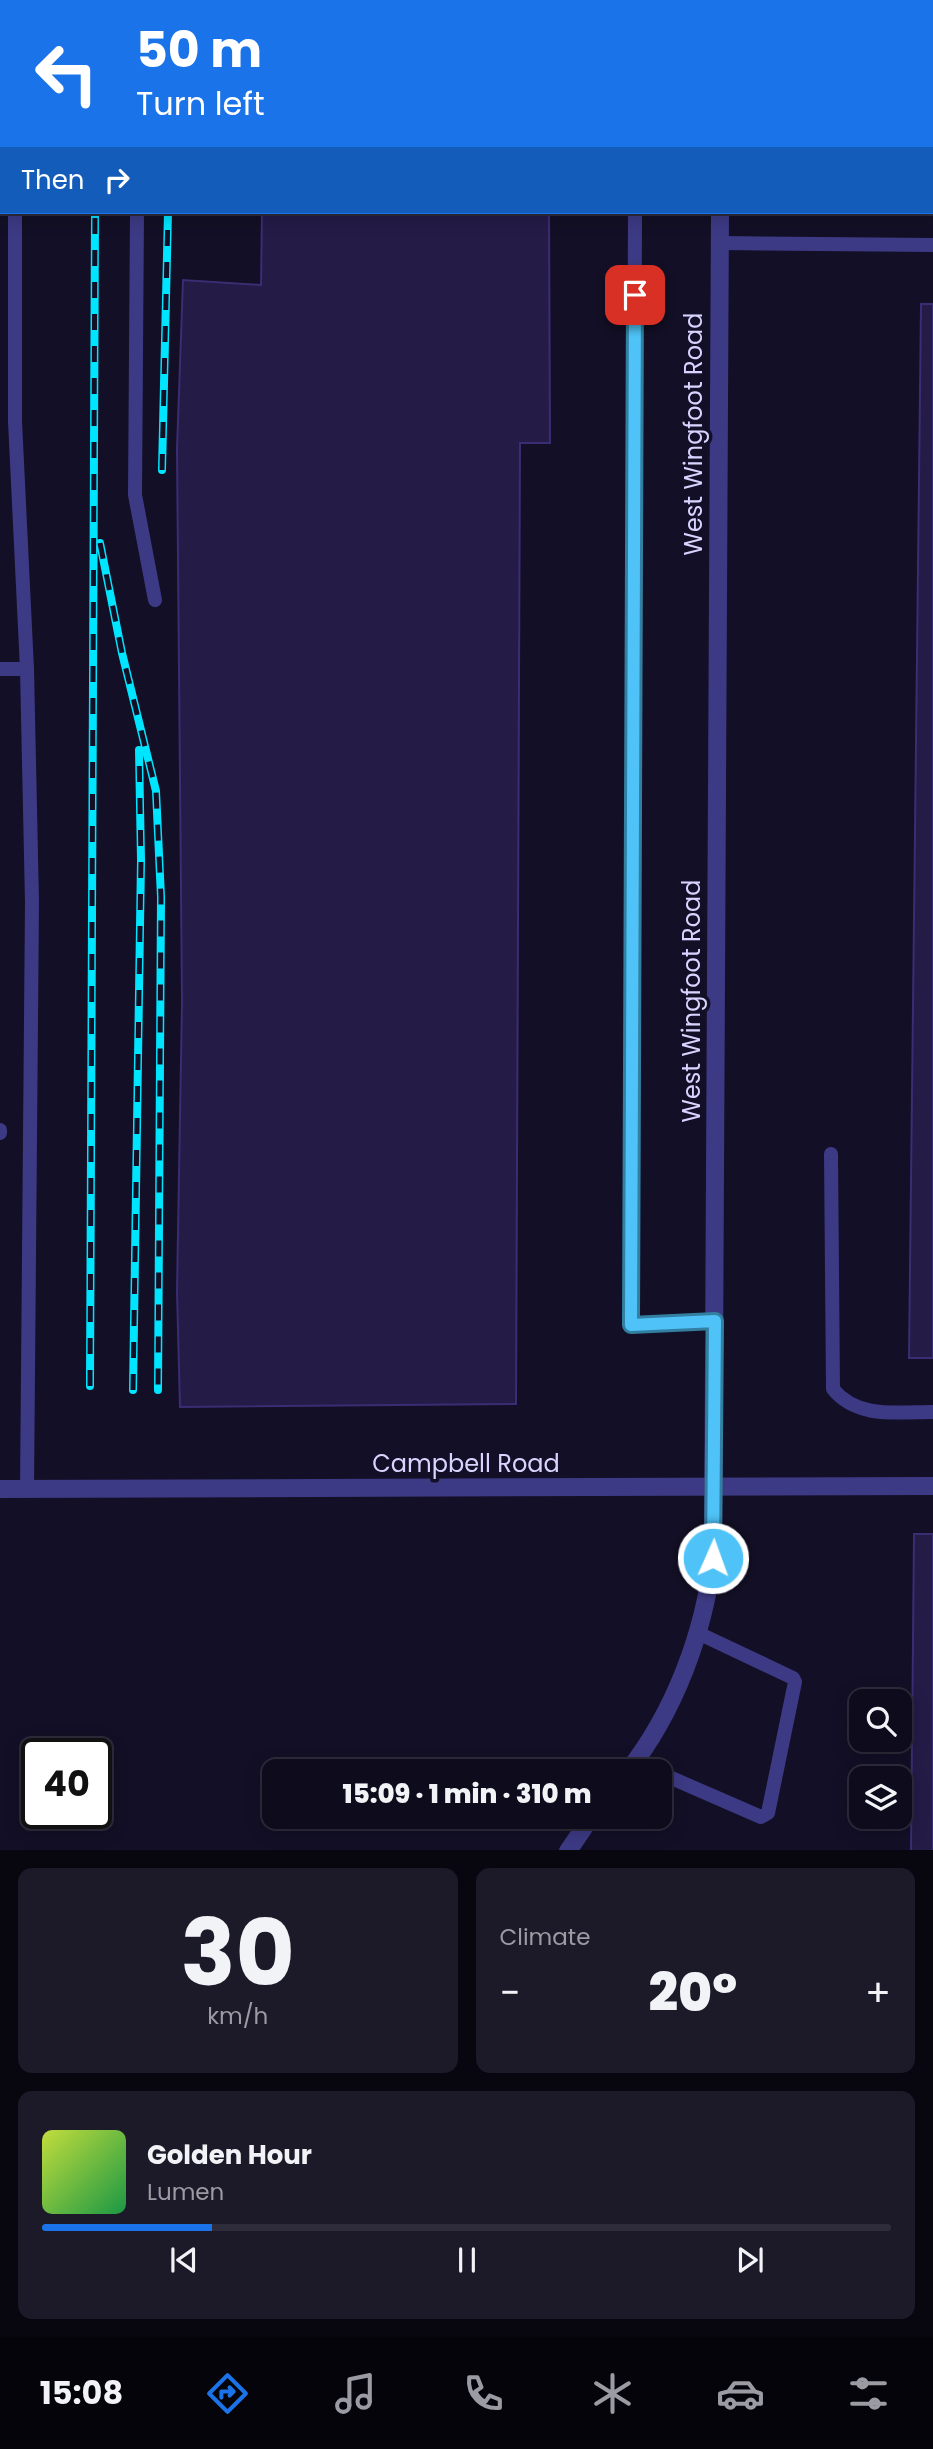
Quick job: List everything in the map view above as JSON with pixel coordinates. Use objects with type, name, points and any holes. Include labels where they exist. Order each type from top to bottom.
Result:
[{"type":"street","name":"West Wingfoot Road","points":[[636,1759],[670,1700],[698,1633],[708,1597],[713,1558],[720,214]]},
{"type":"street","name":"Campbell Road","points":[[0,1489],[715,1489],[933,1486]]},
{"type":"street","points":[[568,1850],[583,1829]]},
{"type":"lane","points":[[15,214],[16,462],[27,669],[32,902],[27,1490]]},
{"type":"lane","points":[[137,214],[135,495],[155,600]]},
{"type":"lane","points":[[635,214],[631,1325],[715,1321]]},
{"type":"lane","points":[[720,243],[933,245]]},
{"type":"lane","points":[[0,669],[27,669]]},
{"type":"lane","points":[[831,1154],[833,1389],[843,1402],[867,1411],[933,1412]]},
{"type":"lane","points":[[672,1778],[761,1817],[768,1813],[795,1682],[793,1678],[698,1633]]},
{"type":"building","points":[[262,214],[549,214],[550,443],[520,443],[516,1404],[180,1407],[177,1291],[182,1002],[177,449],[183,280],[261,285]]},
{"type":"building","points":[[921,304],[933,304],[933,1358],[909,1358]]},
{"type":"building","points":[[914,1534],[933,1534],[933,1850],[911,1850]]},
{"type":"railway","points":[[90,1386],[95,214]]},
{"type":"railway","points":[[162,470],[168,214]]},
{"type":"railway","points":[[100,543],[122,653],[156,791],[161,897],[158,1390]]},
{"type":"railway","points":[[133,1390],[141,860],[139,750]]},
{"type":"route","points":[[635,295],[631,1325],[715,1321],[713,1558]]}]
